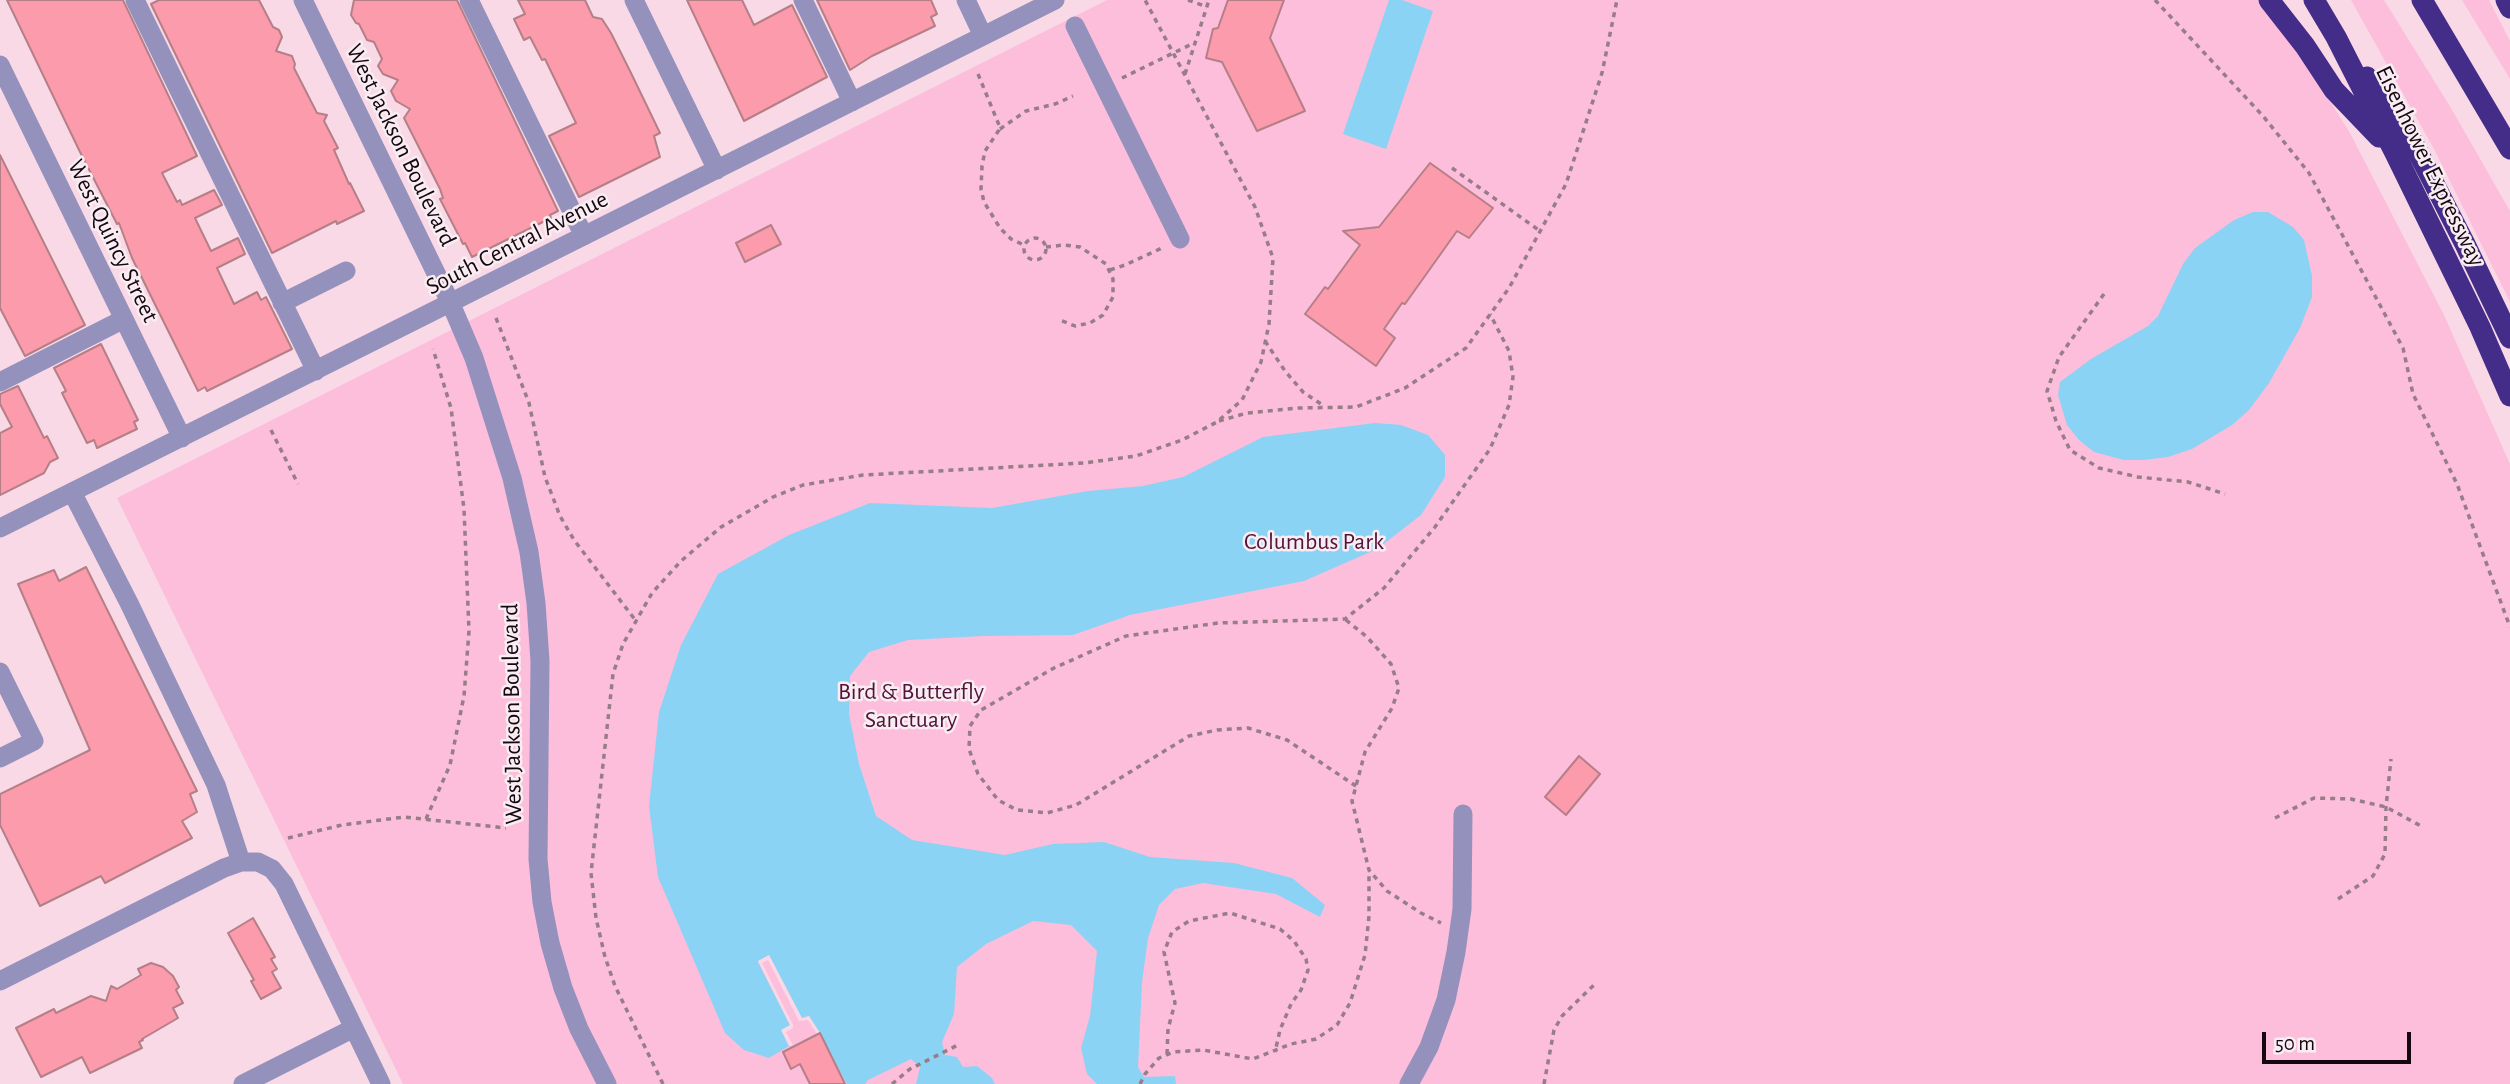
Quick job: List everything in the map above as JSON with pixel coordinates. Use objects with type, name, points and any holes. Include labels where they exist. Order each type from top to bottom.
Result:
[{"type":"highway","points":[[2269,0],[2305,46],[2334,90],[2395,153]]},
{"type":"highway","name":"Eisenhower Expressway","points":[[2314,0],[2336,37],[2395,153],[2480,327],[2510,396]]},
{"type":"highway","points":[[2421,0],[2510,149]]},
{"type":"highway","points":[[2506,0],[2510,9]]},
{"type":"highway","points":[[2336,37],[2404,125],[2510,338]]},
{"type":"street","points":[[135,0],[316,371]]},
{"type":"street","name":"West Jackson Boulevard","points":[[303,0],[451,304],[474,358],[512,478],[529,551],[536,603],[540,660],[538,859],[542,902],[563,988],[579,1029],[607,1084]]},
{"type":"street","points":[[469,0],[584,236]]},
{"type":"street","points":[[634,0],[717,170]]},
{"type":"street","points":[[803,0],[852,102]]},
{"type":"street","points":[[966,0],[984,36]]},
{"type":"street","name":"South Central Avenue","points":[[0,528],[1055,0]]},
{"type":"street","points":[[1075,26],[1174,242]]},
{"type":"street","name":"West Quincy Street","points":[[0,65],[182,438]]},
{"type":"street","points":[[282,303],[346,271]]},
{"type":"street","points":[[0,382],[124,319]]},
{"type":"street","points":[[72,492],[129,603],[250,862]]},
{"type":"street","points":[[0,672],[34,741],[0,758]]},
{"type":"street","points":[[1409,1084],[1429,1047],[1446,1000],[1462,909],[1464,814]]},
{"type":"street","points":[[0,981],[224,868],[250,862],[272,869],[284,884],[381,1084]]},
{"type":"street","points":[[243,1084],[354,1028]]},
{"type":"path","points":[[1145,0],[1255,207],[1273,258],[1269,324],[1261,362],[1242,400],[1217,422]]},
{"type":"path","points":[[1188,0],[1207,7]]},
{"type":"path","points":[[1185,74],[1209,0]]},
{"type":"path","points":[[663,1084],[615,986],[605,957],[596,918],[591,873],[613,674],[623,644],[652,593],[681,561],[721,527],[773,497],[803,485],[863,475],[1084,463],[1136,456],[1182,440],[1217,422],[1247,414],[1356,407],[1405,388],[1466,348],[1509,288],[1566,184],[1602,73],[1617,0]]},
{"type":"path","points":[[2155,0],[2263,116],[2309,173],[2403,348],[2413,394],[2457,484],[2510,627]]},
{"type":"path","points":[[1117,82],[1196,42]]},
{"type":"path","points":[[978,74],[995,113],[999,130]]},
{"type":"path","points":[[1024,245],[1011,239],[1000,228],[984,202],[981,189],[985,151],[1004,125],[1026,111],[1055,104],[1073,96]]},
{"type":"path","points":[[1452,168],[1540,231]]},
{"type":"path","points":[[1024,245],[1036,238],[1046,247]]},
{"type":"path","points":[[1110,270],[1174,242]]},
{"type":"path","points":[[1024,245],[1026,256],[1036,260],[1043,257],[1046,247]]},
{"type":"path","points":[[1046,247],[1080,247],[1098,257],[1110,270],[1114,288],[1113,297],[1103,314],[1090,323],[1075,326],[1060,320]]},
{"type":"path","points":[[2104,294],[2059,357],[2047,391],[2056,421],[2070,450],[2099,468],[2137,477],[2188,482],[2225,494]]},
{"type":"path","points":[[1356,786],[1287,740],[1248,728],[1217,730],[1189,736],[1076,805],[1047,813],[1017,810],[998,800],[978,774],[969,749],[970,726],[981,710],[1054,668],[1126,636],[1218,623],[1345,619],[1384,588],[1435,527],[1490,449],[1509,405],[1513,377],[1509,351],[1490,314]]},
{"type":"path","points":[[496,317],[529,403],[545,477],[560,516],[574,540],[636,621]]},
{"type":"path","points":[[1265,341],[1303,392],[1326,407]]},
{"type":"path","points":[[426,819],[450,765],[464,696],[469,631],[464,509],[451,408],[433,349]]},
{"type":"path","points":[[271,430],[298,484]]},
{"type":"path","points":[[1140,1084],[1159,1058],[1173,1052],[1203,1050],[1253,1059],[1291,1044],[1316,1039],[1337,1024],[1350,1003],[1365,955],[1369,916],[1369,870],[1352,801],[1365,752],[1392,708],[1399,688],[1391,664],[1367,637],[1345,619]]},
{"type":"path","points":[[2338,899],[2373,876],[2385,854],[2391,759]]},
{"type":"path","points":[[2275,818],[2314,797],[2351,799],[2386,807],[2421,826]]},
{"type":"path","points":[[288,838],[342,825],[404,817],[506,828]]},
{"type":"path","points":[[1369,870],[1387,891],[1421,913],[1459,931]]},
{"type":"path","points":[[1167,1054],[1168,1030],[1175,1003],[1164,952],[1172,932],[1189,921],[1230,913],[1280,929],[1294,941],[1306,958],[1308,970],[1280,1031],[1275,1052]]},
{"type":"path","points":[[1544,1084],[1554,1030],[1562,1016],[1596,983]]},
{"type":"path","points":[[892,1084],[911,1069],[958,1045]]},
{"type":"green space","name":"Columbus Park","points":[[1107,0],[2258,0],[2307,65],[2350,133],[2444,315],[2510,464],[2510,1084],[403,1084],[117,498]]},
{"type":"green space","points":[[2351,0],[2384,0],[2451,108],[2510,211],[2510,302],[2434,149]]},
{"type":"green space","points":[[2462,0],[2489,0],[2510,41],[2510,79]]},
{"type":"water","points":[[1389,0],[1402,0],[1433,11],[1386,149],[1343,134]]},
{"type":"water","points":[[2253,212],[2268,212],[2293,227],[2304,240],[2312,276],[2312,297],[2300,328],[2269,383],[2249,410],[2232,425],[2192,449],[2168,457],[2143,460],[2124,460],[2094,452],[2079,440],[2067,425],[2058,395],[2060,382],[2091,359],[2148,326],[2158,316],[2183,264],[2195,248],[2234,220]]},
{"type":"water","points":[[1375,423],[1401,425],[1428,435],[1445,455],[1445,477],[1421,515],[1377,549],[1304,581],[1130,615],[1073,635],[908,640],[869,652],[850,676],[849,714],[859,764],[876,816],[912,840],[1005,855],[1053,844],[1104,842],[1150,857],[1234,863],[1292,878],[1325,905],[1320,917],[1276,894],[1203,883],[1175,889],[1159,905],[1148,938],[1142,982],[1138,1067],[1144,1077],[1175,1076],[1176,1084],[1097,1084],[1087,1074],[1081,1048],[1090,1016],[1097,951],[1071,925],[1033,921],[986,944],[957,967],[954,1014],[942,1042],[945,1055],[957,1057],[963,1067],[977,1066],[992,1078],[995,1084],[916,1084],[920,1067],[911,1059],[865,1084],[847,1084],[809,1016],[802,1019],[769,955],[758,962],[790,1025],[782,1031],[789,1046],[769,1058],[744,1050],[725,1033],[658,877],[649,806],[659,712],[681,645],[718,574],[789,535],[870,503],[992,508],[1088,491],[1143,486],[1183,477],[1263,437]]},
{"type":"pier","points":[[769,955],[802,1018],[809,1016],[820,1033],[817,1034],[808,1020],[799,1021],[768,960],[762,963],[793,1025],[793,1028],[786,1032],[793,1045],[789,1046],[781,1030],[790,1025],[758,961]]},
{"type":"building","points":[[7,0],[123,0],[197,156],[162,173],[177,202],[180,200],[182,205],[214,190],[222,205],[195,218],[211,251],[238,238],[245,254],[217,268],[234,304],[257,292],[261,300],[266,297],[292,349],[207,391],[205,387],[198,391],[132,258],[119,223],[117,224],[80,152]]},
{"type":"building","points":[[159,0],[259,0],[273,27],[279,30],[282,37],[276,51],[292,56],[294,68],[317,113],[327,115],[324,121],[338,148],[334,150],[364,211],[337,224],[336,221],[272,253],[151,4]]},
{"type":"building","points":[[354,0],[457,0],[558,211],[550,215],[551,218],[472,257],[440,199],[443,198],[440,189],[404,118],[410,109],[396,101],[391,91],[398,80],[383,74],[378,66],[382,59],[374,42],[367,40],[351,15]]},
{"type":"building","points":[[518,0],[585,0],[593,17],[602,19],[611,33],[660,133],[654,136],[660,157],[579,197],[549,136],[576,123],[545,59],[542,60],[530,37],[524,40],[514,19],[525,14]]},
{"type":"building","points":[[687,0],[742,0],[754,25],[792,5],[827,77],[744,121]]},
{"type":"building","points":[[817,0],[931,0],[937,14],[931,17],[935,26],[872,56],[850,70]]},
{"type":"building","points":[[1228,0],[1284,0],[1270,38],[1305,111],[1257,131],[1222,62],[1206,58],[1213,29],[1218,28]]},
{"type":"building","points":[[0,155],[85,325],[25,356],[0,308]]},
{"type":"building","points":[[1430,163],[1493,208],[1469,238],[1457,231],[1405,304],[1402,303],[1384,329],[1395,338],[1376,366],[1305,314],[1325,287],[1328,289],[1360,245],[1343,231],[1379,227]]},
{"type":"building","points":[[771,225],[781,244],[745,262],[736,243]]},
{"type":"building","points":[[101,344],[138,420],[134,422],[137,429],[97,448],[94,440],[87,443],[62,393],[66,391],[54,368]]},
{"type":"building","points":[[18,386],[44,438],[47,436],[58,458],[50,462],[44,473],[0,495],[0,433],[12,427],[0,404],[0,394]]},
{"type":"building","points":[[86,567],[197,791],[190,794],[197,812],[182,821],[192,838],[105,883],[101,876],[40,906],[0,825],[0,794],[90,750],[18,584],[54,570],[59,581]]},
{"type":"building","points":[[1579,756],[1600,774],[1566,815],[1545,797]]},
{"type":"building","points":[[253,918],[275,957],[271,959],[277,969],[272,972],[281,988],[261,999],[251,981],[254,980],[228,933]]},
{"type":"building","points":[[151,963],[163,967],[173,976],[179,987],[176,990],[183,1003],[173,1008],[178,1018],[142,1039],[139,1042],[142,1048],[90,1073],[82,1057],[41,1077],[16,1028],[54,1009],[56,1013],[91,996],[106,1001],[111,986],[117,989],[141,975],[138,969]]},
{"type":"building","points":[[820,1033],[845,1084],[810,1084],[800,1064],[791,1069],[783,1052]]},
{"type":"park label","name":"Bird & Butterfly Sanctuary","points":[[911,706]]}]
